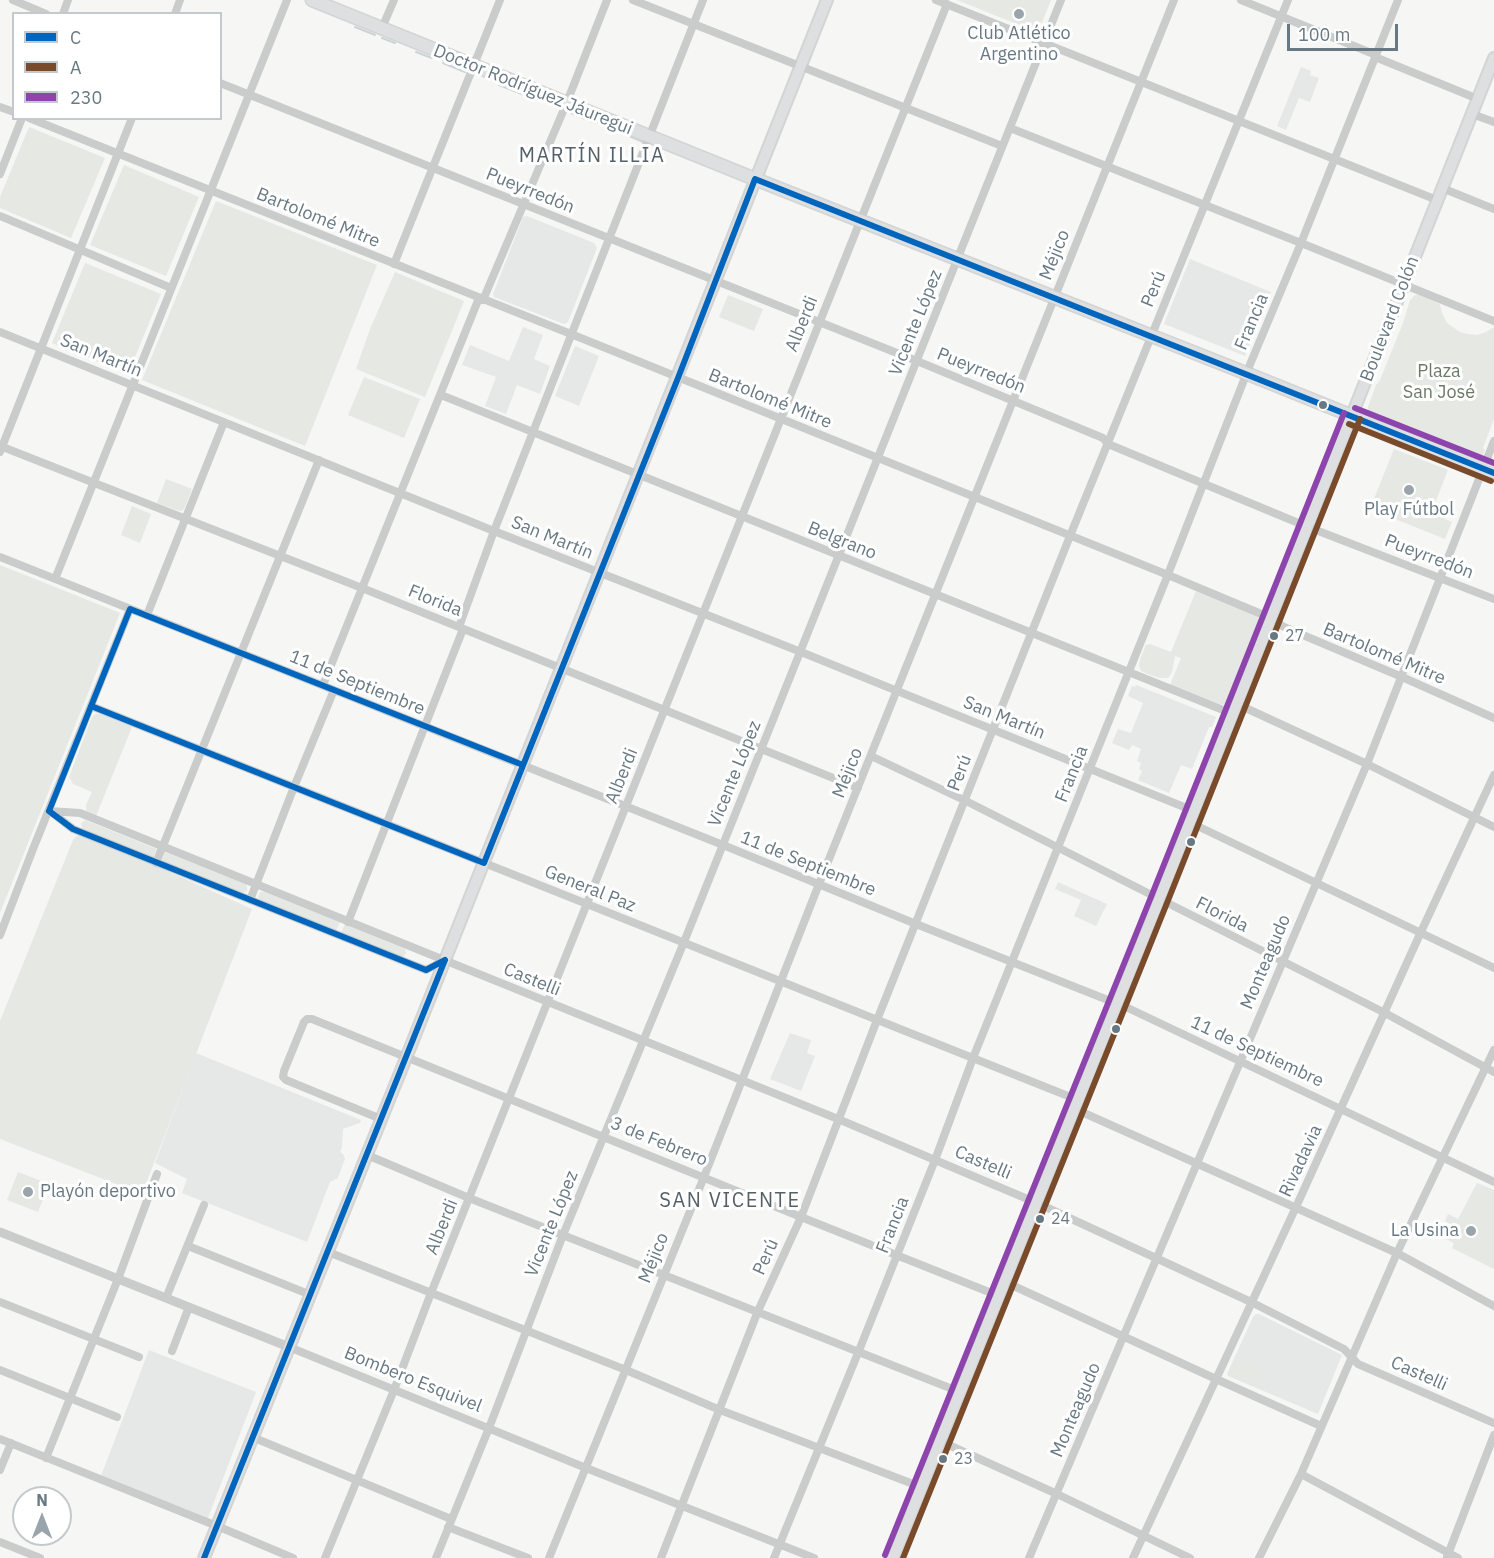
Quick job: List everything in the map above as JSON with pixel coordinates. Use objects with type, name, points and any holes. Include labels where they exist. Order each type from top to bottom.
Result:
[{"type":"main road","name":"Doctor Rodríguez Jáuregui","points":[[312,0],[1489,471]]},
{"type":"main road","points":[[204,1558],[678,378],[827,0]]},
{"type":"main road","name":"Boulevard Colón","points":[[1192,816],[1494,58]]},
{"type":"main road","points":[[892,1558],[1192,816]]},
{"type":"street","points":[[12,0],[41,12]]},
{"type":"street","points":[[55,579],[287,0]]},
{"type":"street","points":[[382,28],[393,0]]},
{"type":"street","points":[[394,264],[500,0]]},
{"type":"street","points":[[323,685],[400,493],[567,102],[607,0]]},
{"type":"street","points":[[633,0],[1002,146]]},
{"type":"street","points":[[338,935],[346,921],[425,726],[494,531],[704,0]]},
{"type":"street","points":[[936,0],[1437,200]]},
{"type":"street","name":"Vicente López","points":[[436,1558],[563,1235],[801,652],[1061,0]]},
{"type":"street","name":"Méjico","points":[[549,1558],[704,1177],[819,884],[1174,0]]},
{"type":"street","points":[[1241,0],[1478,99]]},
{"type":"street","name":"Perú","points":[[661,1558],[758,1311],[801,1217],[993,730],[1288,0]]},
{"type":"street","name":"Francia","points":[[774,1558],[1168,576],[1251,362],[1398,0]]},
{"type":"street","name":"Alberdi","points":[[326,1558],[947,4]]},
{"type":"street","name":"Pueyrredón","points":[[222,84],[1014,400],[1103,438],[1108,444],[1204,484],[1494,599]]},
{"type":"street","points":[[1472,114],[1494,122]]},
{"type":"street","points":[[0,174],[21,120]]},
{"type":"street","name":"Bartolomé Mitre","points":[[34,120],[1071,536],[1271,618],[1284,627],[1494,718]]},
{"type":"street","points":[[1,448],[131,120]]},
{"type":"street","points":[[1010,128],[1494,321]]},
{"type":"street","points":[[1442,188],[1494,209]]},
{"type":"street","points":[[0,216],[171,288]]},
{"type":"street","name":"San Martín","points":[[0,332],[1090,769],[1192,816],[1316,883],[1494,968]]},
{"type":"street","name":"Belgrano","points":[[441,395],[1032,634],[1129,672],[1235,709],[1367,764],[1494,827]]},
{"type":"street","points":[[147,615],[224,422]]},
{"type":"street","name":"Monteagudo","points":[[1029,1558],[1367,764],[1440,577],[1489,471],[1494,441]]},
{"type":"street","name":"Florida","points":[[1,448],[280,555],[858,788]]},
{"type":"street","points":[[156,863],[319,460]]},
{"type":"street","name":"11 de Septiembre","points":[[0,557],[1128,1008],[1494,1182]]},
{"type":"street","points":[[0,935],[130,609]]},
{"type":"street","points":[[250,900],[334,690]]},
{"type":"street","name":"General Paz","points":[[91,706],[973,1058],[1076,1104],[1197,1163],[1398,1252],[1494,1306]]},
{"type":"street","name":"Florida","points":[[871,756],[966,801],[1385,1013],[1494,1072]]},
{"type":"street","name":"Rivadavia","points":[[1133,1558],[1494,775]]},
{"type":"street","points":[[49,810],[74,829],[426,970],[445,960]]},
{"type":"street","name":"Castelli","points":[[49,810],[80,813],[838,1119],[1037,1203],[1251,1302],[1344,1349],[1358,1364],[1494,1423]]},
{"type":"street","name":"3 de Febrero","points":[[381,1119],[283,1077],[307,1019],[312,1018],[406,1058],[999,1296]]},
{"type":"street","points":[[1259,1558],[1301,1474],[1398,1252],[1494,1050]]},
{"type":"street","points":[[367,1155],[469,1198],[960,1392]]},
{"type":"street","points":[[46,1458],[118,1279],[157,1174]]},
{"type":"street","points":[[166,1298],[204,1205]]},
{"type":"street","name":"Bombero Esquivel","points":[[0,1232],[813,1558]]},
{"type":"street","points":[[188,1246],[311,1295]]},
{"type":"street","points":[[328,1252],[527,1330],[720,1410],[921,1487]]},
{"type":"street","points":[[1005,1281],[1321,1426]]},
{"type":"street","points":[[0,1302],[139,1357]]},
{"type":"street","points":[[172,1351],[189,1307]]},
{"type":"street","points":[[0,1370],[117,1417]]},
{"type":"street","points":[[1448,1556],[1494,1435]]},
{"type":"street","points":[[252,1437],[356,1480],[528,1558]]},
{"type":"street","points":[[0,1439],[293,1558]]},
{"type":"street","points":[[940,1441],[1190,1558]]},
{"type":"street","points":[[0,1470],[11,1443]]},
{"type":"street","points":[[1301,1474],[1448,1556],[1458,1558]]},
{"type":"street","points":[[0,1542],[40,1558]]},
{"type":"shaded area","points":[[1301,67],[1311,71],[1310,75],[1319,78],[1310,102],[1299,98],[1286,130],[1277,126]]},
{"type":"shaded area","points":[[527,216],[594,243],[597,248],[568,322],[564,324],[494,297],[493,294],[523,217]]},
{"type":"shaded area","points":[[1190,259],[1271,292],[1245,356],[1164,324]]},
{"type":"shaded area","points":[[523,327],[543,335],[534,359],[550,366],[540,394],[517,385],[506,414],[485,406],[496,377],[462,365],[470,345],[509,361]]},
{"type":"shaded area","points":[[575,346],[599,356],[579,406],[555,396]]},
{"type":"shaded area","points":[[1136,685],[1216,717],[1212,727],[1209,727],[1192,769],[1181,765],[1169,793],[1138,780],[1142,771],[1139,769],[1141,763],[1137,761],[1141,749],[1132,745],[1129,750],[1112,743],[1118,729],[1131,733],[1143,703],[1128,696],[1132,686]]},
{"type":"shaded area","points":[[1058,882],[1107,904],[1096,926],[1074,916],[1081,900],[1055,889]]},
{"type":"shaded area","points":[[790,1033],[811,1040],[807,1053],[815,1056],[801,1091],[770,1079]]},
{"type":"shaded area","points":[[196,1053],[361,1120],[360,1123],[343,1129],[340,1152],[345,1159],[338,1178],[330,1182],[307,1242],[182,1193],[187,1179],[155,1163]]},
{"type":"shaded area","points":[[1256,1314],[1342,1355],[1318,1414],[1228,1376]]},
{"type":"shaded area","points":[[149,1350],[256,1392],[208,1518],[101,1476]]},
{"type":"green space","name":"Club Atlético Argentino","points":[[957,0],[1051,0],[1039,30],[1034,31]]},
{"type":"green space","points":[[29,127],[105,158],[71,238],[0,208],[0,197]]},
{"type":"green space","points":[[124,165],[199,197],[166,276],[90,245]]},
{"type":"green space","points":[[216,201],[377,265],[305,446],[142,380]]},
{"type":"green space","points":[[85,263],[161,294],[128,374],[52,343]]},
{"type":"green space","points":[[395,272],[464,301],[425,397],[356,369],[370,329]]},
{"type":"green space","points":[[728,295],[763,309],[754,331],[719,317]]},
{"type":"green space","name":"Plaza San José","points":[[1415,295],[1438,303],[1447,323],[1460,332],[1477,335],[1494,327],[1494,419],[1482,456],[1476,456],[1370,413],[1368,410],[1410,300]]},
{"type":"green space","points":[[364,377],[420,399],[404,438],[348,415]]},
{"type":"green space","name":"Play Fútbol","points":[[1394,449],[1448,470],[1431,513],[1452,522],[1445,539],[1370,509]]},
{"type":"green space","points":[[166,479],[192,489],[182,511],[157,503]]},
{"type":"green space","points":[[132,506],[151,514],[140,543],[121,535]]},
{"type":"green space","points":[[0,565],[120,613],[0,913]]},
{"type":"green space","points":[[1196,591],[1260,619],[1260,626],[1230,702],[1225,705],[1170,685],[1181,658],[1175,656],[1172,672],[1166,678],[1141,671],[1139,665],[1146,645],[1150,644],[1171,652]]},
{"type":"green space","points":[[95,714],[132,727],[96,816],[86,810],[92,792],[73,784],[69,777]]},
{"type":"green space","points":[[85,820],[157,849],[153,858],[84,830],[81,823]]},
{"type":"green space","points":[[77,836],[156,866],[252,909],[142,1194],[0,1139],[0,1021],[73,840]]},
{"type":"green space","points":[[165,852],[246,884],[247,891],[242,893],[162,861]]},
{"type":"green space","points":[[260,892],[340,922],[336,931],[260,901],[258,897]]},
{"type":"green space","points":[[345,924],[403,948],[406,954],[402,957],[341,933]]},
{"type":"green space","name":"Playón deportivo","points":[[18,1172],[49,1184],[38,1212],[7,1200]]},
{"type":"green space","name":"La Usina","points":[[1477,1183],[1494,1190],[1494,1269],[1452,1248],[1454,1243],[1444,1238],[1452,1225],[1445,1221],[1448,1214],[1458,1219]]},
{"type":"green space","points":[[1236,1360],[1263,1371],[1257,1386],[1230,1374]]},
{"type":"waterway","points":[[355,27],[375,35]]},
{"type":"waterway","points":[[382,38],[395,43]]},
{"type":"waterway","points":[[416,52],[432,58]]},
{"type":"waterway","points":[[443,63],[465,72]]},
{"type":"waterway","points":[[499,85],[535,99]]},
{"type":"waterway","points":[[554,106],[558,108]]},
{"type":"waterway","points":[[571,113],[595,123]]},
{"type":"waterway","points":[[627,135],[643,142]]},
{"type":"transit line","name":"C","points":[[755,179],[1494,473]]},
{"type":"transit line","name":"C","points":[[91,706],[484,863],[755,179]]},
{"type":"transit line","name":"230","points":[[1355,408],[1494,463]]},
{"type":"transit line","name":"230","points":[[885,1555],[1344,413]]},
{"type":"transit line","name":"A","points":[[903,1558],[1360,419]]},
{"type":"transit line","name":"A","points":[[1349,424],[1491,481]]},
{"type":"transit line","name":"C","points":[[49,811],[130,609],[523,765]]},
{"type":"transit line","name":"C","points":[[49,811],[73,829],[426,970],[445,960]]},
{"type":"transit line","name":"C","points":[[204,1558],[445,960]]},
{"type":"place","name":"Club Atlético Argentino","points":[[1019,14]]},
{"type":"place","name":"Play Fútbol","points":[[1409,490]]},
{"type":"place","name":"27","points":[[1274,636]]},
{"type":"place","name":"Playón deportivo","points":[[28,1192]]},
{"type":"place","name":"24","points":[[1040,1219]]},
{"type":"place","name":"La Usina","points":[[1471,1231]]},
{"type":"place","name":"23","points":[[943,1459]]},
{"type":"district","name":"MARTÍN ILLIA","points":[[592,156]]},
{"type":"district","name":"SAN VICENTE","points":[[730,1201]]}]
